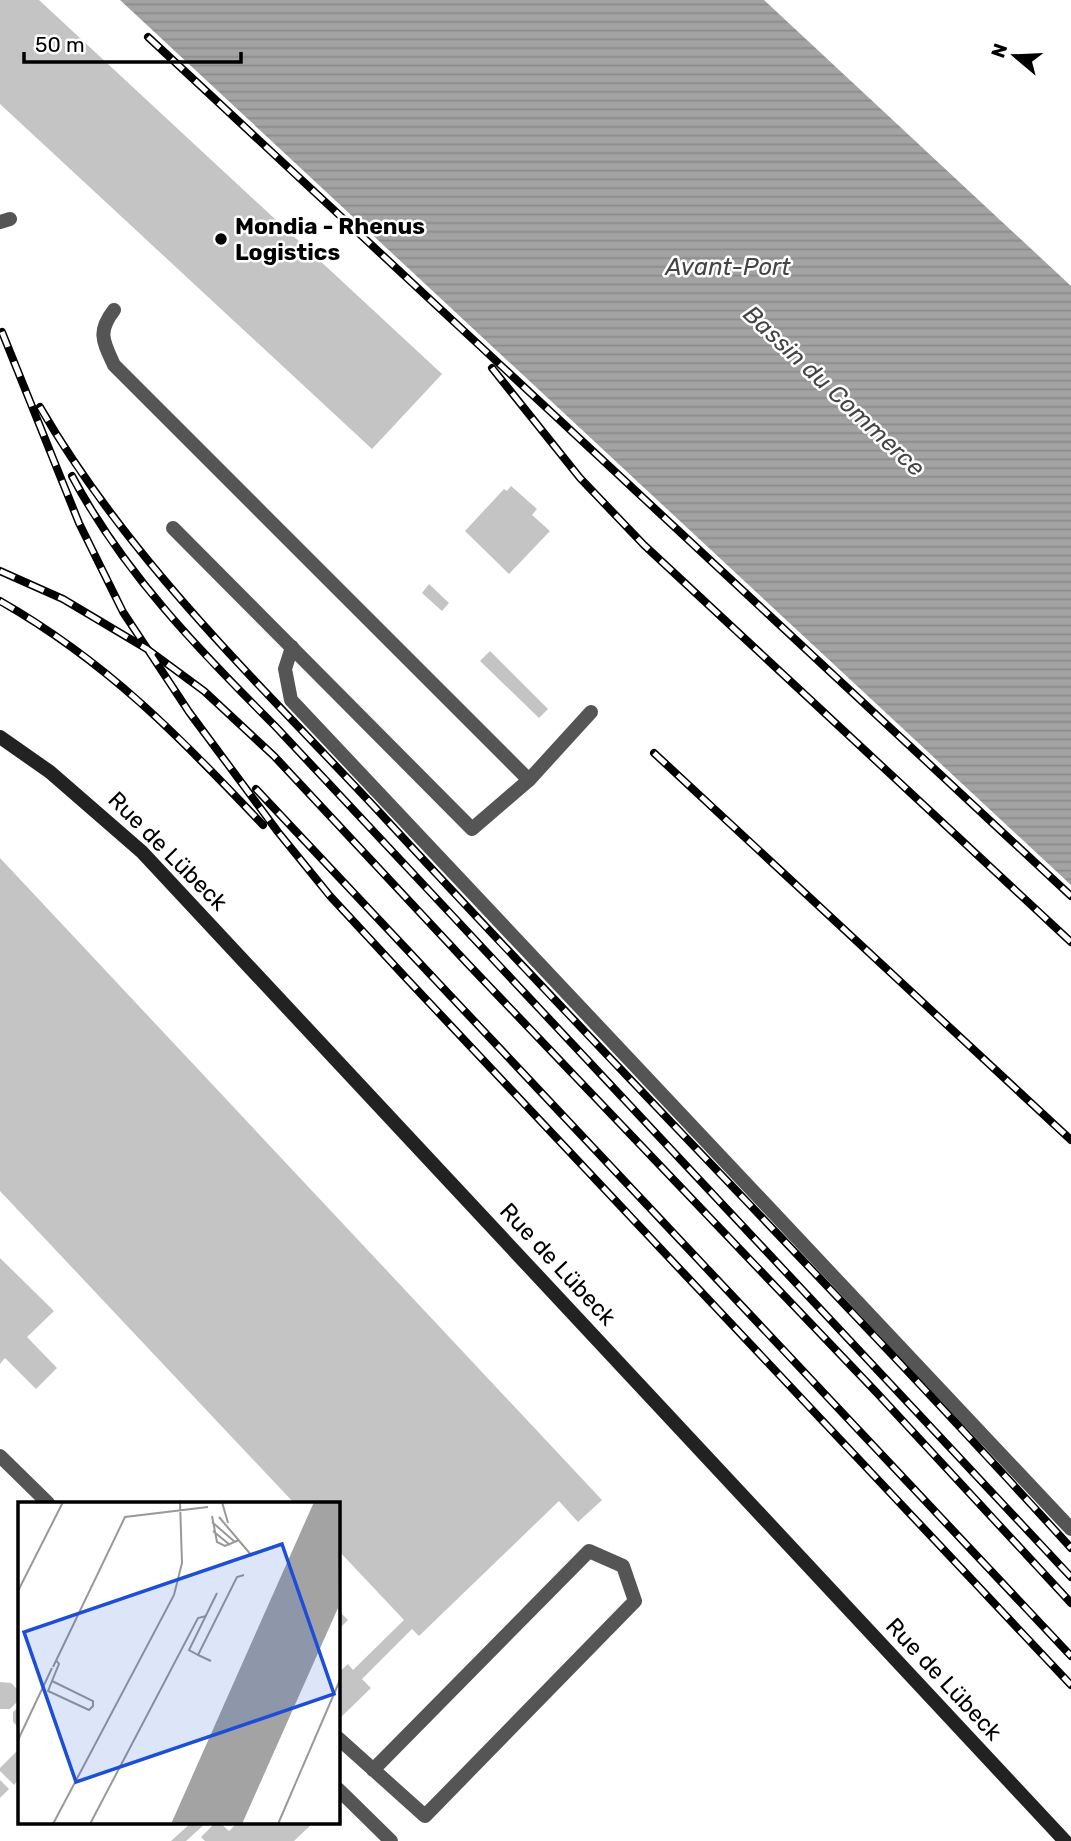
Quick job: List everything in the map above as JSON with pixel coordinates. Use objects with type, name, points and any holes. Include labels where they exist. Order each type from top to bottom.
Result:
[{"type":"main road","name":"Rue de Lübeck","points":[[0,737],[50,772],[142,852],[1065,1841]]},
{"type":"street","points":[[114,310],[104,323],[103,340],[114,365],[529,780]]},
{"type":"street","points":[[173,528],[472,829],[529,780],[591,712]]},
{"type":"street","points":[[292,647],[285,668],[290,700],[1071,1529]]},
{"type":"street","points":[[0,1456],[47,1502]]},
{"type":"street","points":[[340,1740],[373,1770],[425,1816],[635,1601],[623,1566],[589,1551],[373,1770]]},
{"type":"street","points":[[340,1791],[391,1841]]},
{"type":"water","name":"Avant-Port","points":[[120,0],[764,0],[1071,286],[1071,885]]},
{"type":"building","name":"Mondia - Rhenus Logistics","points":[[0,0],[39,0],[442,374],[372,449],[0,104]]},
{"type":"building","points":[[511,486],[537,509],[532,515],[550,531],[509,574],[465,531],[504,489],[507,491]]},
{"type":"building","points":[[429,584],[449,603],[442,611],[422,593]]},
{"type":"building","points":[[490,651],[548,709],[539,718],[480,661]]},
{"type":"building","points":[[0,858],[602,1500],[578,1522],[559,1501],[419,1636],[412,1629],[362,1679],[371,1688],[340,1718],[340,1671],[348,1664],[353,1670],[404,1620],[340,1552],[340,1502],[293,1502],[0,1191]]},
{"type":"building","points":[[0,1258],[54,1311],[27,1337],[57,1368],[36,1389],[5,1358],[0,1364]]},
{"type":"building","points":[[340,1612],[348,1620],[340,1628]]},
{"type":"building","points":[[0,1682],[11,1683],[18,1690],[18,1701],[10,1709],[0,1709]]},
{"type":"building","points":[[18,1708],[18,1727],[13,1722],[13,1712]]},
{"type":"building","points":[[18,1750],[18,1780],[14,1785],[0,1768]]},
{"type":"building","points":[[0,1780],[9,1789],[0,1798]]},
{"type":"building","points":[[190,1824],[205,1824],[186,1841],[171,1841]]},
{"type":"building","points":[[214,1824],[221,1824],[229,1831],[236,1824],[312,1824],[294,1841],[205,1841],[201,1837]]},
{"type":"railway","points":[[148,37],[1071,896]]},
{"type":"railway","points":[[2,332],[79,523],[123,612],[189,712],[278,832],[330,896],[406,978],[1071,1685]]},
{"type":"railway","points":[[492,368],[580,478],[644,545],[1071,942]]},
{"type":"railway","points":[[40,407],[114,518],[244,670],[1071,1548]]},
{"type":"railway","points":[[72,476],[115,545],[191,639],[1071,1577]]},
{"type":"railway","points":[[0,571],[63,599],[147,649],[204,691],[274,756],[467,963],[877,1393],[1071,1603]]},
{"type":"railway","points":[[0,601],[75,649],[108,675],[202,761],[263,825]]},
{"type":"railway","points":[[654,753],[1071,1140]]},
{"type":"railway","points":[[256,789],[1071,1656]]},
{"type":"place","name":"Mondia - Rhenus Logistics","points":[[221,239]]},
{"type":"water label","name":"Bassin du Commerce","points":[[834,391]]}]
